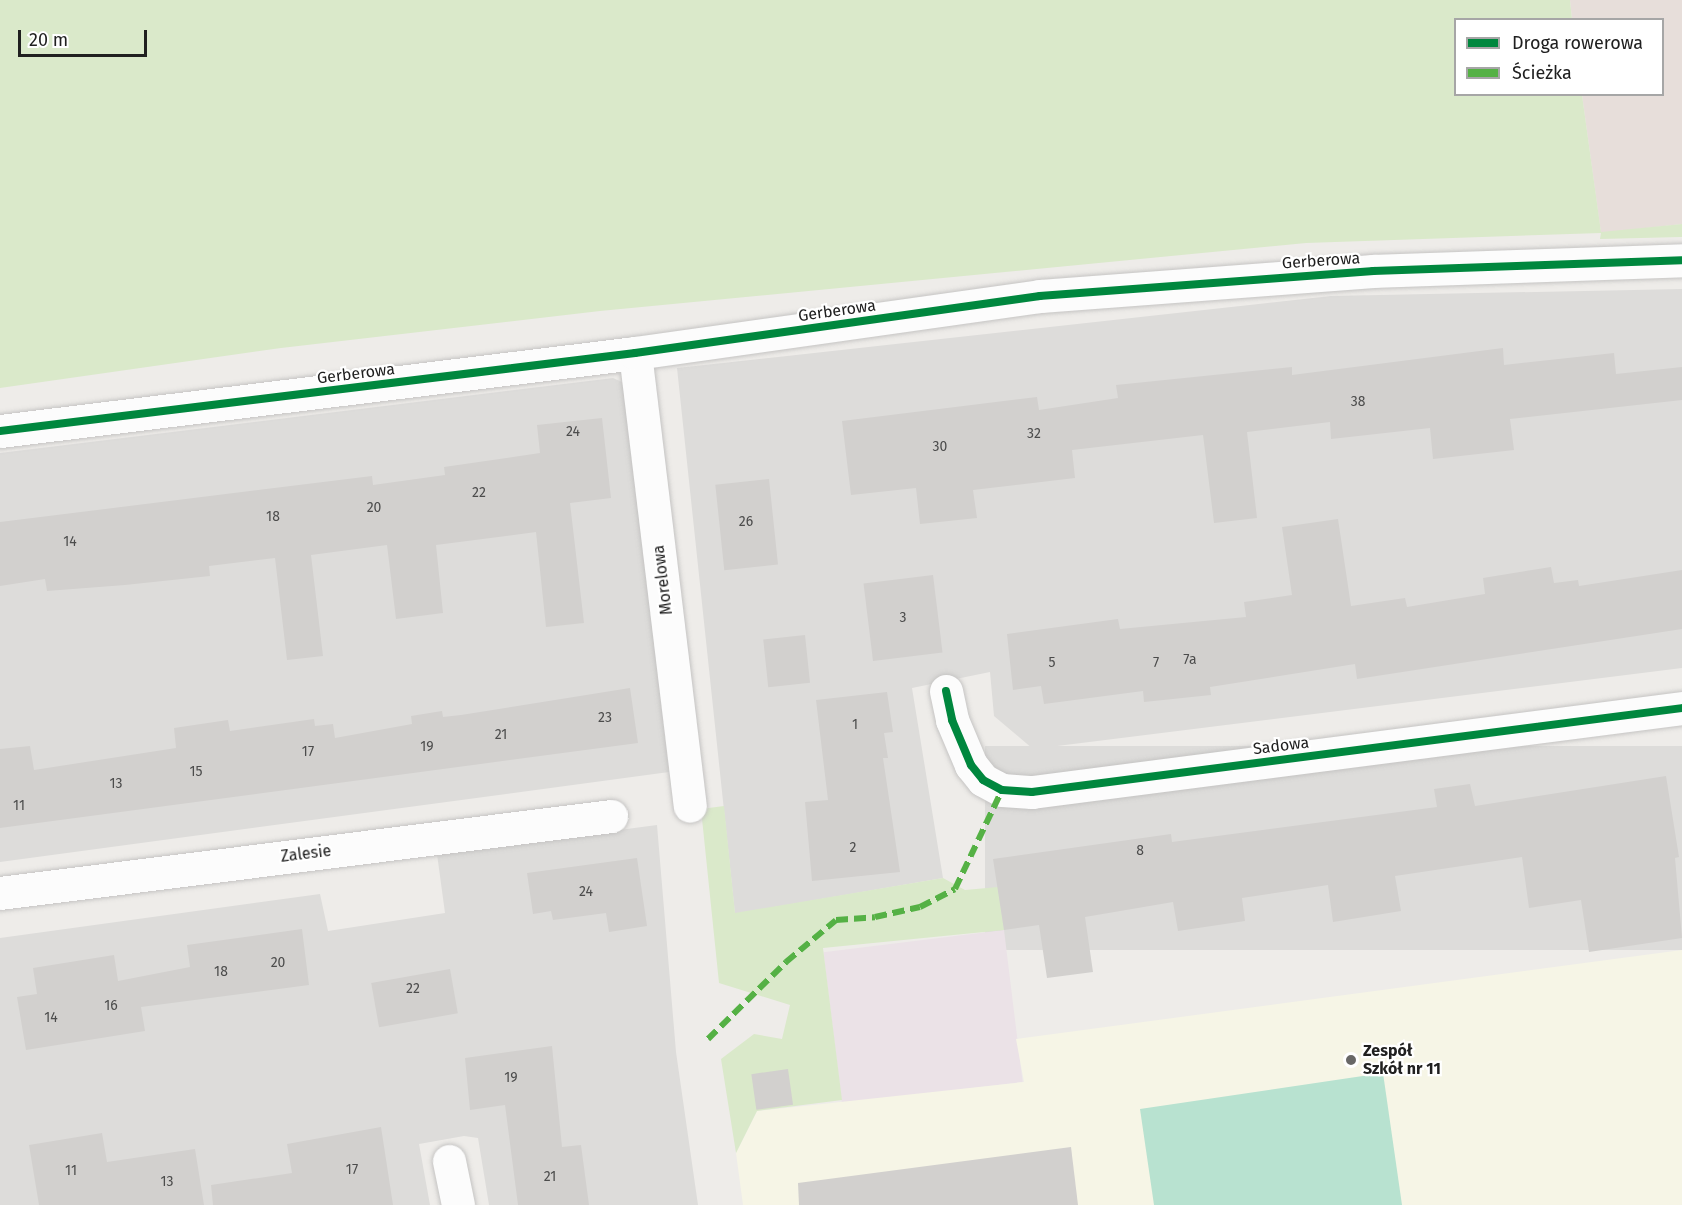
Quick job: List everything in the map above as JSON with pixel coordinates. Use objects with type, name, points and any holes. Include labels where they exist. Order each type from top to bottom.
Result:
[{"type":"street","name":"Gerberowa","points":[[0,431],[635,353],[1040,296],[1373,271],[1682,260]]},
{"type":"street","name":"Morelowa","points":[[635,353],[690,806]]},
{"type":"street","name":"Sadowa","points":[[946,691],[963,748],[983,780],[1002,790],[1032,792],[1682,708]]},
{"type":"street","name":"Zalesie","points":[[0,893],[611,816]]},
{"type":"street","points":[[449,1161],[458,1205]]},
{"type":"shaded area","points":[[1570,0],[1682,0],[1682,224],[1601,233],[1582,96],[1664,96],[1664,18],[1572,18]]},
{"type":"shaded area","points":[[1682,289],[1682,668],[1033,749],[994,716],[990,672],[912,688],[943,878],[735,914],[677,368],[1331,296]]},
{"type":"shaded area","points":[[613,378],[624,383],[669,772],[0,862],[0,453]]},
{"type":"shaded area","points":[[985,746],[1682,746],[1682,950],[985,950]]},
{"type":"shaded area","points":[[657,825],[676,1052],[698,1205],[489,1205],[478,1138],[464,1136],[419,1144],[430,1205],[0,1205],[0,938],[320,894],[328,931],[445,913],[437,854]]},
{"type":"shaded area","points":[[1004,930],[1023,1082],[842,1104],[823,952]]},
{"type":"shaded area","name":"Zespół Szkół nr 11","points":[[1682,950],[1682,1205],[743,1205],[736,1153],[757,1111],[1024,1082],[1016,1039]]},
{"type":"green space","points":[[0,0],[1570,0],[1572,18],[1454,18],[1454,96],[1582,96],[1601,232],[1682,224],[1682,237],[1600,239],[1601,233],[1306,243],[600,311],[281,348],[0,388]]},
{"type":"green space","points":[[724,806],[735,913],[943,878],[965,890],[998,887],[1004,930],[823,948],[842,1100],[757,1111],[736,1153],[721,1059],[754,1034],[782,1039],[790,1005],[719,983],[701,809]]},
{"type":"green space","points":[[1383,1073],[1402,1205],[1154,1205],[1140,1109]]},
{"type":"building","points":[[1503,348],[1504,365],[1614,353],[1616,374],[1682,367],[1682,400],[1510,419],[1514,450],[1433,459],[1430,428],[1331,439],[1330,422],[1247,432],[1257,518],[1214,523],[1203,435],[1072,450],[1075,478],[973,490],[977,518],[920,524],[916,488],[851,495],[842,421],[1037,397],[1039,410],[1118,398],[1116,385],[1292,367],[1292,375]]},
{"type":"building","points":[[602,418],[611,498],[570,503],[584,623],[546,627],[536,532],[436,545],[443,613],[396,619],[387,545],[311,555],[323,656],[287,660],[275,558],[209,566],[210,576],[125,585],[47,591],[45,579],[0,586],[0,522],[372,476],[373,485],[445,475],[444,467],[540,453],[537,425]]},
{"type":"building","points":[[769,479],[778,565],[724,570],[715,485]]},
{"type":"building","points":[[1338,519],[1351,606],[1405,598],[1407,607],[1485,594],[1483,578],[1551,567],[1554,583],[1578,580],[1579,586],[1682,570],[1682,629],[1357,679],[1355,664],[1210,687],[1211,695],[1144,702],[1143,691],[1044,704],[1041,686],[1013,690],[1007,634],[1118,619],[1120,629],[1246,617],[1244,602],[1292,595],[1282,527]]},
{"type":"building","points":[[933,575],[943,652],[873,661],[864,584]]},
{"type":"building","points":[[805,635],[810,683],[768,687],[763,639]]},
{"type":"building","points":[[630,688],[638,743],[0,828],[0,749],[30,746],[34,770],[176,748],[174,728],[228,720],[230,731],[314,719],[315,726],[333,724],[335,738],[412,724],[411,716],[442,711],[443,717],[461,715]]},
{"type":"building","points":[[887,692],[893,732],[884,733],[888,758],[883,758],[900,872],[812,881],[805,802],[828,800],[816,700]]},
{"type":"building","points":[[1666,776],[1679,857],[1675,858],[1682,938],[1589,952],[1581,900],[1529,908],[1522,857],[1395,876],[1401,911],[1333,922],[1328,885],[1242,898],[1245,921],[1178,931],[1173,902],[1085,917],[1093,972],[1047,978],[1039,925],[1004,930],[993,859],[1171,834],[1172,842],[1437,807],[1434,789],[1470,784],[1475,806]]},
{"type":"building","points":[[637,858],[647,926],[609,932],[606,913],[553,920],[551,911],[533,914],[527,873]]},
{"type":"building","points":[[302,929],[309,985],[141,1007],[145,1031],[26,1050],[17,997],[37,994],[33,968],[114,955],[118,981],[190,967],[187,945]]},
{"type":"building","points":[[450,969],[458,1013],[379,1027],[371,983]]},
{"type":"building","points":[[552,1046],[562,1147],[581,1145],[589,1205],[518,1205],[505,1105],[470,1110],[465,1058]]},
{"type":"building","points":[[788,1069],[793,1105],[756,1110],[751,1074]]},
{"type":"building","points":[[381,1127],[393,1205],[213,1205],[211,1185],[292,1173],[287,1144]]},
{"type":"building","points":[[102,1133],[107,1162],[195,1149],[204,1205],[39,1205],[29,1145]]},
{"type":"building","points":[[1071,1147],[1078,1205],[799,1205],[798,1183]]},
{"type":"marked path","points":[[708,1039],[786,962],[836,920],[875,917],[920,907],[955,889],[1002,790]]},
{"type":"cycle path","points":[[0,431],[635,353],[1040,296],[1373,271],[1682,260]]},
{"type":"cycle path","points":[[946,691],[952,720],[971,765],[983,780],[1002,790],[1032,792],[1682,708]]},
{"type":"place","name":"Zespół Szkół nr 11","points":[[1351,1060]]}]
